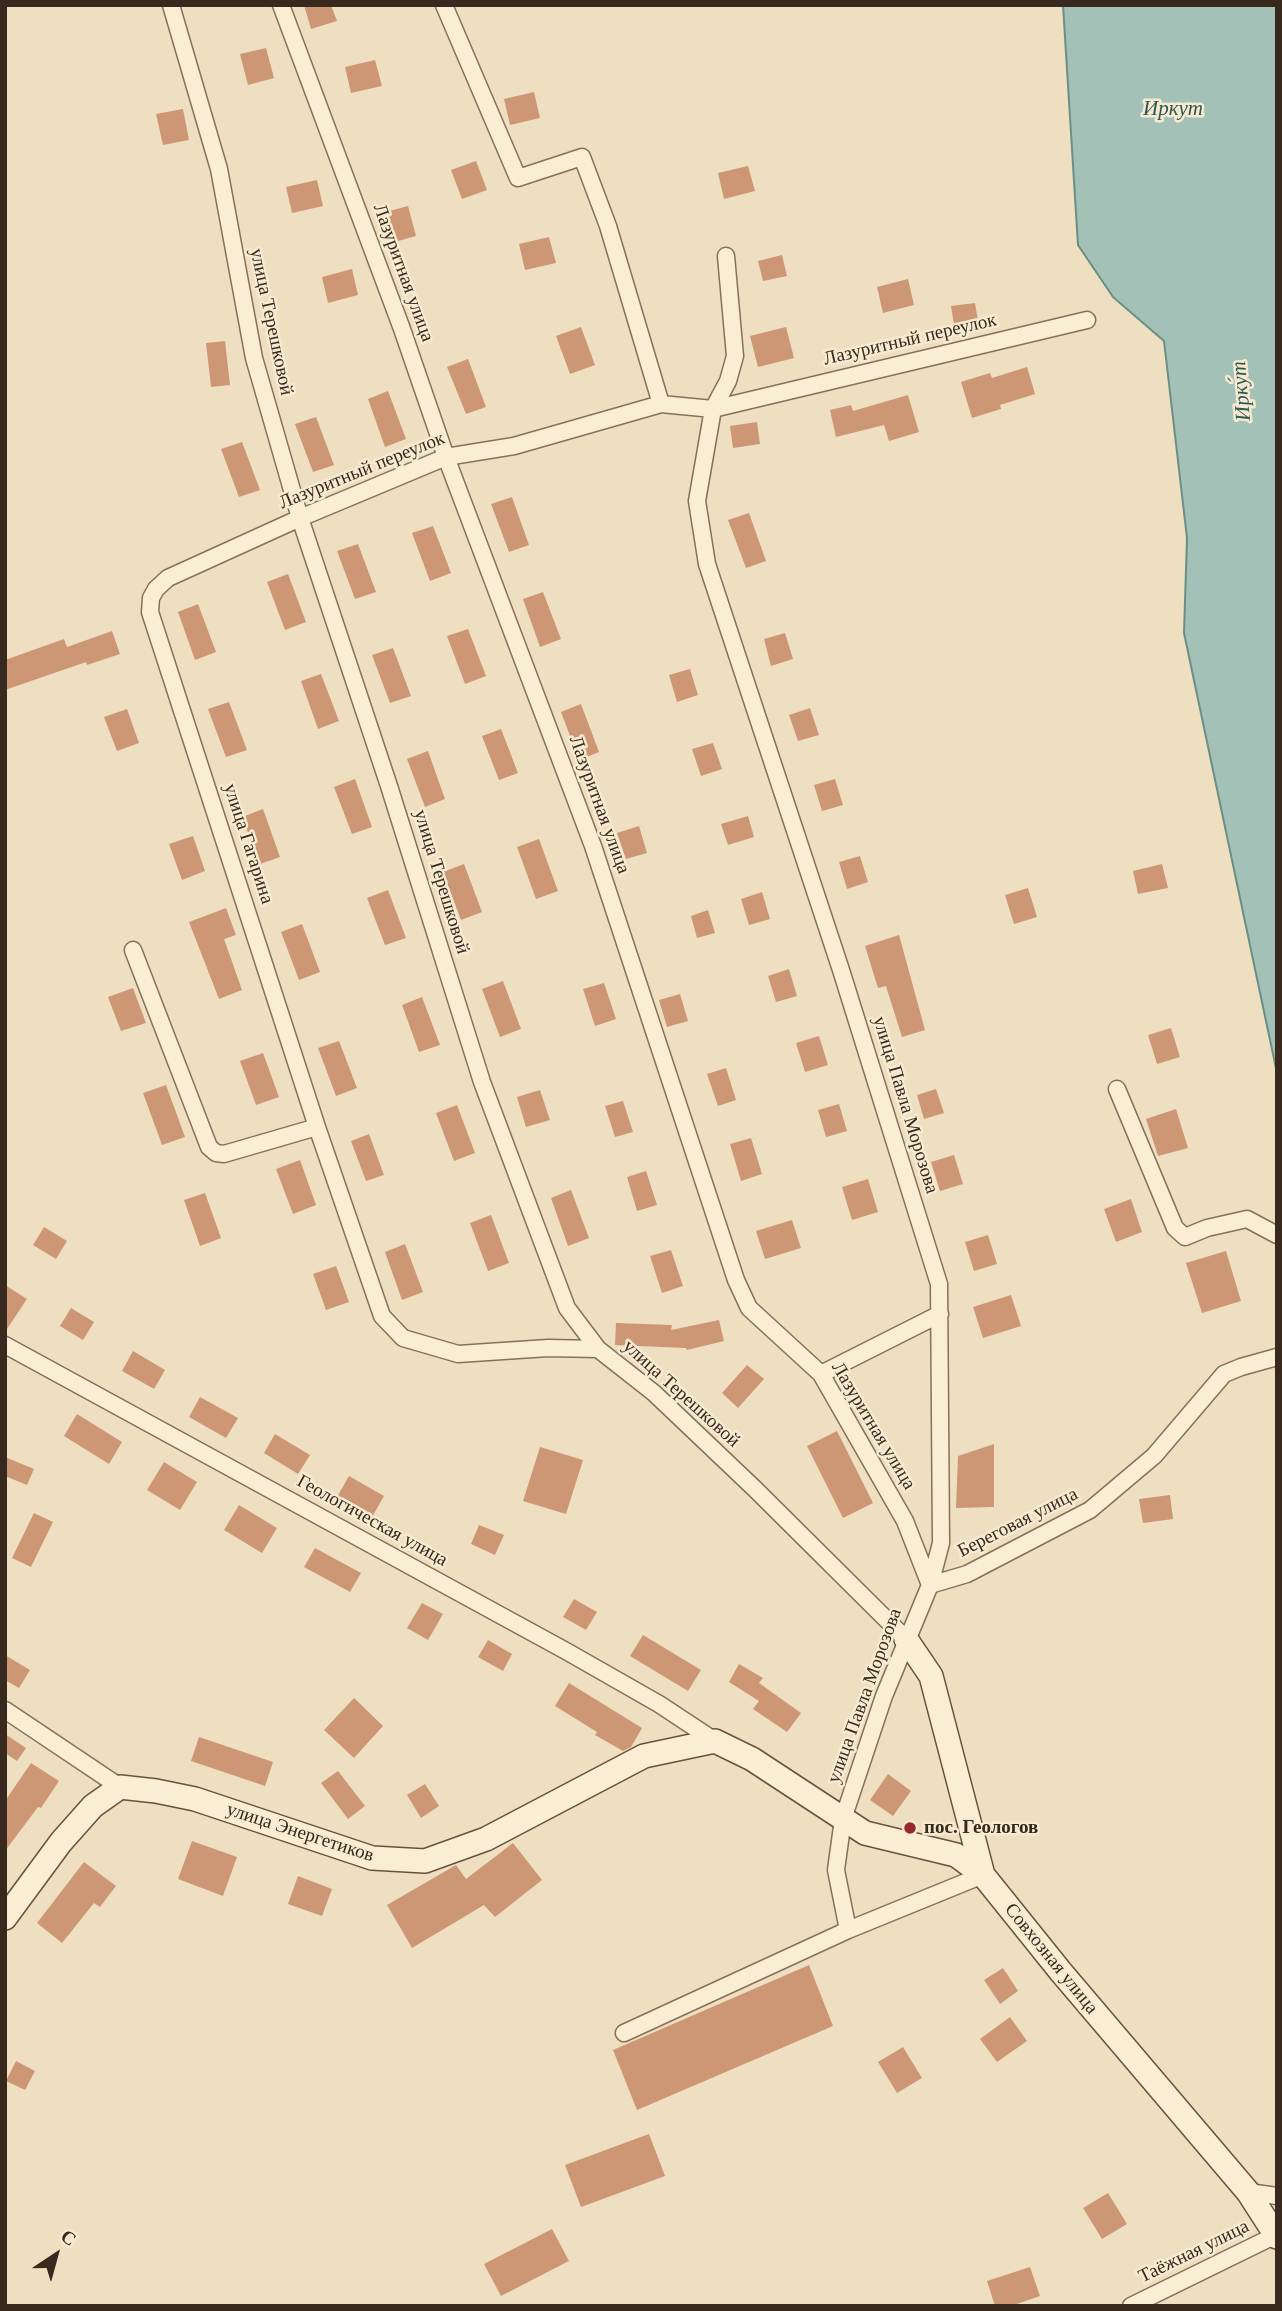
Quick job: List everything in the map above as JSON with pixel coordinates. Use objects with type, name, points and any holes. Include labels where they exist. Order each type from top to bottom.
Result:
[{"type":"street","name":"улица Терешковой","points":[[171,5],[219,169],[254,358],[300,518],[389,786],[482,1082],[567,1308],[598,1349],[654,1393],[755,1489],[905,1639]]},
{"type":"street","name":"Лазуритная улица","points":[[281,5],[397,316],[446,457],[593,846],[736,1280],[749,1308],[821,1374],[905,1521],[930,1585]]},
{"type":"street","points":[[444,5],[518,178],[582,157],[608,226],[661,404]]},
{"type":"street","name":"улица Павла Морозова","points":[[726,256],[734,356],[728,381],[713,409],[697,501],[707,564],[836,956],[939,1284],[941,1543],[930,1585],[905,1639],[843,1819],[836,1870],[848,1930]]},
{"type":"street","name":"Лазуритный переулок","points":[[168,578],[300,518],[446,457],[514,446],[661,404],[713,409],[1087,320]]},
{"type":"street","name":"улица Гагарина","points":[[168,578],[151,598],[150,612],[317,1127],[382,1316],[403,1338],[458,1354],[548,1348],[598,1349]]},
{"type":"street","points":[[133,950],[209,1147],[216,1153],[224,1154],[317,1127]]},
{"type":"street","points":[[1117,1089],[1175,1228],[1185,1237],[1207,1228],[1247,1219],[1277,1235]]},
{"type":"street","points":[[821,1374],[940,1314]]},
{"type":"street","name":"Геологическая улица","points":[[5,1345],[566,1651],[659,1704],[715,1741]]},
{"type":"street","name":"Береговая улица","points":[[930,1585],[967,1574],[1090,1510],[1154,1456],[1224,1374],[1277,1357]]},
{"type":"street","name":"Совхозная улица","points":[[905,1639],[931,1676],[983,1875],[1061,1972],[1248,2193],[1276,2236]]},
{"type":"street","points":[[5,1710],[120,1787],[93,1806],[61,1842],[5,1918]]},
{"type":"street","points":[[715,1741],[752,1759],[865,1833],[956,1855],[983,1875]]},
{"type":"street","name":"улица Энергетиков","points":[[120,1787],[195,1799],[372,1858],[425,1861],[486,1839],[644,1756],[715,1741]]},
{"type":"street","points":[[624,2033],[848,1930],[983,1875]]},
{"type":"street","points":[[1248,2193],[1277,2196]]},
{"type":"street","name":"Таёжная улица","points":[[1131,2306],[1276,2236]]},
{"type":"water","name":"Иркут","points":[[1063,5],[1277,5],[1277,1073],[1184,633],[1187,538],[1164,341],[1113,297],[1078,245]]},
{"type":"building","points":[[304,5],[331,5],[337,21],[311,29]]},
{"type":"building","points":[[266,48],[274,78],[248,85],[240,54]]},
{"type":"building","points":[[375,60],[382,86],[351,93],[345,67]]},
{"type":"building","points":[[534,92],[540,118],[510,125],[504,99]]},
{"type":"building","points":[[183,109],[189,140],[163,145],[156,114]]},
{"type":"building","points":[[476,161],[487,190],[462,199],[451,170]]},
{"type":"building","points":[[748,166],[755,191],[724,199],[718,173]]},
{"type":"building","points":[[317,180],[323,206],[292,213],[286,187]]},
{"type":"building","points":[[408,206],[416,236],[391,243],[382,213]]},
{"type":"building","points":[[549,237],[556,263],[525,270],[519,244]]},
{"type":"building","points":[[782,255],[787,276],[763,281],[758,261]]},
{"type":"building","points":[[352,269],[358,295],[328,303],[322,277]]},
{"type":"building","points":[[908,279],[914,305],[883,313],[877,287]]},
{"type":"building","points":[[975,303],[978,321],[954,325],[951,306]]},
{"type":"building","points":[[581,327],[595,365],[570,374],[556,336]]},
{"type":"building","points":[[786,327],[794,358],[758,367],[750,336]]},
{"type":"building","points":[[225,341],[230,385],[211,387],[206,343]]},
{"type":"building","points":[[468,359],[486,407],[466,414],[447,367]]},
{"type":"building","points":[[1027,367],[1035,394],[1000,405],[1001,409],[972,418],[961,382],[990,373],[992,378]]},
{"type":"building","points":[[388,391],[406,439],[385,447],[368,399]]},
{"type":"building","points":[[908,395],[919,432],[889,441],[884,425],[836,437],[830,410],[851,405],[853,411]]},
{"type":"building","points":[[316,417],[334,465],[313,472],[295,424]]},
{"type":"building","points":[[757,422],[760,444],[733,448],[730,426]]},
{"type":"building","points":[[242,442],[260,490],[239,497],[221,449]]},
{"type":"building","points":[[512,497],[529,545],[509,552],[491,504]]},
{"type":"building","points":[[749,513],[766,561],[746,568],[728,520]]},
{"type":"building","points":[[433,526],[451,573],[430,581],[412,533]]},
{"type":"building","points":[[358,544],[376,592],[355,599],[337,551]]},
{"type":"building","points":[[288,574],[306,622],[285,630],[267,582]]},
{"type":"building","points":[[543,592],[561,639],[540,647],[523,599]]},
{"type":"building","points":[[198,604],[216,652],[195,660],[178,612]]},
{"type":"building","points":[[468,629],[486,676],[465,684],[447,636]]},
{"type":"building","points":[[112,631],[120,654],[87,665],[86,662],[5,690],[5,660],[64,639],[67,647]]},
{"type":"building","points":[[785,633],[793,659],[771,666],[764,639]]},
{"type":"building","points":[[393,648],[411,696],[390,703],[372,655]]},
{"type":"building","points":[[690,669],[698,695],[677,702],[669,675]]},
{"type":"building","points":[[321,674],[339,721],[318,729],[301,681]]},
{"type":"building","points":[[229,702],[247,750],[226,757],[208,709]]},
{"type":"building","points":[[581,704],[599,752],[579,760],[561,712]]},
{"type":"building","points":[[810,708],[819,735],[798,741],[789,715]]},
{"type":"building","points":[[127,709],[139,743],[117,751],[104,717]]},
{"type":"building","points":[[501,729],[518,773],[499,780],[482,736]]},
{"type":"building","points":[[713,743],[722,769],[701,776],[692,749]]},
{"type":"building","points":[[428,751],[445,799],[425,807],[407,759]]},
{"type":"building","points":[[355,779],[372,827],[352,834],[334,787]]},
{"type":"building","points":[[835,779],[843,805],[822,811],[814,785]]},
{"type":"building","points":[[263,809],[280,857],[260,864],[242,817]]},
{"type":"building","points":[[748,816],[754,837],[728,845],[721,824]]},
{"type":"building","points":[[639,826],[647,853],[626,859],[617,833]]},
{"type":"building","points":[[193,836],[205,871],[182,880],[169,844]]},
{"type":"building","points":[[539,839],[558,891],[536,899],[517,847]]},
{"type":"building","points":[[860,856],[868,882],[847,889],[839,862]]},
{"type":"building","points":[[464,864],[482,912],[461,920],[443,872]]},
{"type":"building","points":[[1162,864],[1168,888],[1138,894],[1133,871]]},
{"type":"building","points":[[1028,888],[1037,917],[1014,924],[1005,895]]},
{"type":"building","points":[[388,890],[406,938],[385,945],[367,898]]},
{"type":"building","points":[[762,892],[770,919],[749,925],[741,899]]},
{"type":"building","points":[[226,908],[236,935],[224,939],[242,990],[219,999],[189,922]]},
{"type":"building","points":[[708,910],[715,933],[697,938],[691,916]]},
{"type":"building","points":[[302,924],[320,972],[299,980],[281,932]]},
{"type":"building","points":[[899,935],[925,1030],[902,1037],[886,986],[878,988],[865,946]]},
{"type":"building","points":[[789,969],[797,996],[776,1002],[768,976]]},
{"type":"building","points":[[503,981],[521,1029],[500,1037],[482,989]]},
{"type":"building","points":[[604,983],[616,1019],[595,1026],[583,989]]},
{"type":"building","points":[[133,988],[146,1023],[121,1031],[108,997]]},
{"type":"building","points":[[680,994],[688,1021],[667,1027],[659,1000]]},
{"type":"building","points":[[422,997],[440,1045],[419,1052],[402,1005]]},
{"type":"building","points":[[1171,1028],[1180,1057],[1157,1064],[1148,1035]]},
{"type":"building","points":[[819,1036],[828,1065],[805,1072],[796,1043]]},
{"type":"building","points":[[339,1041],[357,1088],[336,1096],[318,1048]]},
{"type":"building","points":[[263,1053],[279,1097],[256,1105],[240,1061]]},
{"type":"building","points":[[726,1068],[736,1100],[718,1106],[707,1074]]},
{"type":"building","points":[[166,1085],[185,1137],[162,1145],[143,1093]]},
{"type":"building","points":[[936,1089],[944,1113],[924,1119],[917,1095]]},
{"type":"building","points":[[540,1090],[550,1120],[526,1127],[517,1097]]},
{"type":"building","points":[[623,1101],[633,1132],[615,1137],[605,1106]]},
{"type":"building","points":[[839,1104],[847,1131],[826,1137],[818,1110]]},
{"type":"building","points":[[457,1105],[475,1153],[454,1161],[436,1113]]},
{"type":"building","points":[[1176,1109],[1188,1148],[1158,1156],[1146,1119]]},
{"type":"building","points":[[369,1134],[384,1175],[366,1181],[351,1141]]},
{"type":"building","points":[[751,1138],[762,1174],[741,1181],[730,1144]]},
{"type":"building","points":[[954,1155],[963,1184],[940,1191],[931,1162]]},
{"type":"building","points":[[300,1160],[316,1205],[293,1214],[276,1169]]},
{"type":"building","points":[[646,1171],[657,1205],[637,1211],[627,1177]]},
{"type":"building","points":[[868,1179],[878,1212],[852,1220],[842,1187]]},
{"type":"building","points":[[571,1190],[589,1238],[568,1246],[551,1198]]},
{"type":"building","points":[[205,1193],[221,1238],[200,1246],[184,1200]]},
{"type":"building","points":[[1131,1199],[1142,1232],[1116,1242],[1104,1209]]},
{"type":"building","points":[[491,1215],[509,1263],[488,1271],[470,1223]]},
{"type":"building","points":[[792,1220],[801,1248],[765,1259],[756,1231]]},
{"type":"building","points":[[44,1227],[67,1241],[56,1259],[33,1245]]},
{"type":"building","points":[[988,1235],[997,1264],[974,1271],[965,1242]]},
{"type":"building","points":[[405,1244],[423,1292],[402,1300],[385,1252]]},
{"type":"building","points":[[671,1250],[683,1286],[662,1293],[650,1256]]},
{"type":"building","points":[[1226,1251],[1241,1301],[1202,1313],[1186,1263]]},
{"type":"building","points":[[336,1266],[349,1302],[326,1310],[313,1274]]},
{"type":"building","points":[[5,1285],[27,1299],[5,1332]]},
{"type":"building","points":[[1011,1295],[1021,1326],[983,1338],[973,1307]]},
{"type":"building","points":[[71,1308],[94,1322],[83,1340],[60,1326]]},
{"type":"building","points":[[719,1320],[724,1341],[687,1350],[615,1345],[616,1323],[672,1325],[671,1330]]},
{"type":"building","points":[[133,1351],[165,1370],[154,1389],[122,1371]]},
{"type":"building","points":[[747,1365],[764,1379],[738,1408],[722,1393]]},
{"type":"building","points":[[200,1397],[238,1418],[226,1438],[189,1417]]},
{"type":"building","points":[[77,1414],[122,1442],[109,1464],[64,1436]]},
{"type":"building","points":[[837,1431],[873,1503],[843,1518],[807,1446]]},
{"type":"building","points":[[275,1434],[310,1455],[298,1474],[264,1453]]},
{"type":"building","points":[[994,1444],[994,1507],[956,1508],[958,1456]]},
{"type":"building","points":[[540,1447],[583,1460],[566,1514],[523,1501]]},
{"type":"building","points":[[5,1457],[34,1469],[27,1485],[5,1476]]},
{"type":"building","points":[[164,1462],[197,1482],[180,1510],[147,1490]]},
{"type":"building","points":[[349,1476],[384,1496],[372,1517],[337,1497]]},
{"type":"building","points":[[1170,1495],[1173,1519],[1143,1523],[1139,1499]]},
{"type":"building","points":[[239,1505],[277,1528],[262,1553],[224,1530]]},
{"type":"building","points":[[34,1513],[53,1522],[31,1567],[12,1558]]},
{"type":"building","points":[[479,1525],[504,1535],[495,1555],[471,1544]]},
{"type":"building","points":[[315,1548],[361,1573],[350,1592],[304,1567]]},
{"type":"building","points":[[574,1599],[597,1612],[586,1630],[563,1617]]},
{"type":"building","points":[[422,1603],[443,1614],[428,1640],[407,1628]]},
{"type":"building","points":[[643,1635],[701,1670],[688,1691],[630,1656]]},
{"type":"building","points":[[488,1640],[512,1654],[503,1671],[478,1657]]},
{"type":"building","points":[[5,1655],[30,1670],[19,1688],[5,1680]]},
{"type":"building","points":[[739,1664],[763,1678],[759,1683],[801,1713],[787,1732],[753,1709],[759,1701],[729,1682]]},
{"type":"building","points":[[569,1683],[642,1728],[631,1747],[623,1751],[595,1735],[597,1732],[555,1706]]},
{"type":"building","points":[[354,1698],[383,1726],[354,1758],[324,1730]]},
{"type":"building","points":[[5,1734],[26,1748],[17,1761],[5,1753]]},
{"type":"building","points":[[199,1737],[273,1762],[265,1786],[191,1761]]},
{"type":"building","points":[[31,1763],[59,1781],[41,1808],[38,1807],[5,1851],[5,1801]]},
{"type":"building","points":[[338,1771],[365,1806],[348,1819],[321,1783]]},
{"type":"building","points":[[888,1774],[911,1791],[893,1816],[870,1800]]},
{"type":"building","points":[[425,1784],[439,1806],[421,1818],[407,1795]]},
{"type":"building","points":[[192,1841],[237,1857],[223,1896],[178,1879]]},
{"type":"building","points":[[513,1843],[542,1880],[495,1917],[484,1905],[412,1948],[387,1905],[456,1865],[466,1879]]},
{"type":"building","points":[[84,1862],[116,1886],[100,1907],[94,1903],[62,1943],[37,1923]]},
{"type":"building","points":[[298,1876],[332,1889],[322,1916],[288,1904]]},
{"type":"building","points":[[809,1965],[833,2026],[637,2110],[613,2050]]},
{"type":"building","points":[[1003,1968],[1018,1991],[1000,2004],[984,1980]]},
{"type":"building","points":[[1010,2017],[1027,2041],[997,2062],[980,2039]]},
{"type":"building","points":[[903,2047],[922,2078],[897,2093],[878,2062]]},
{"type":"building","points":[[16,2061],[35,2071],[25,2090],[6,2081]]},
{"type":"building","points":[[649,2134],[665,2176],[581,2207],[565,2165]]},
{"type":"building","points":[[1108,2193],[1127,2224],[1102,2239],[1083,2208]]},
{"type":"building","points":[[552,2229],[569,2261],[501,2296],[484,2264]]},
{"type":"building","points":[[1030,2267],[1040,2296],[1011,2306],[995,2306],[987,2281]]},
{"type":"place","name":"пос. Геологов","points":[[910,1828]]},
{"type":"water label","name":"Ирку́т","points":[[1242,391]]}]
